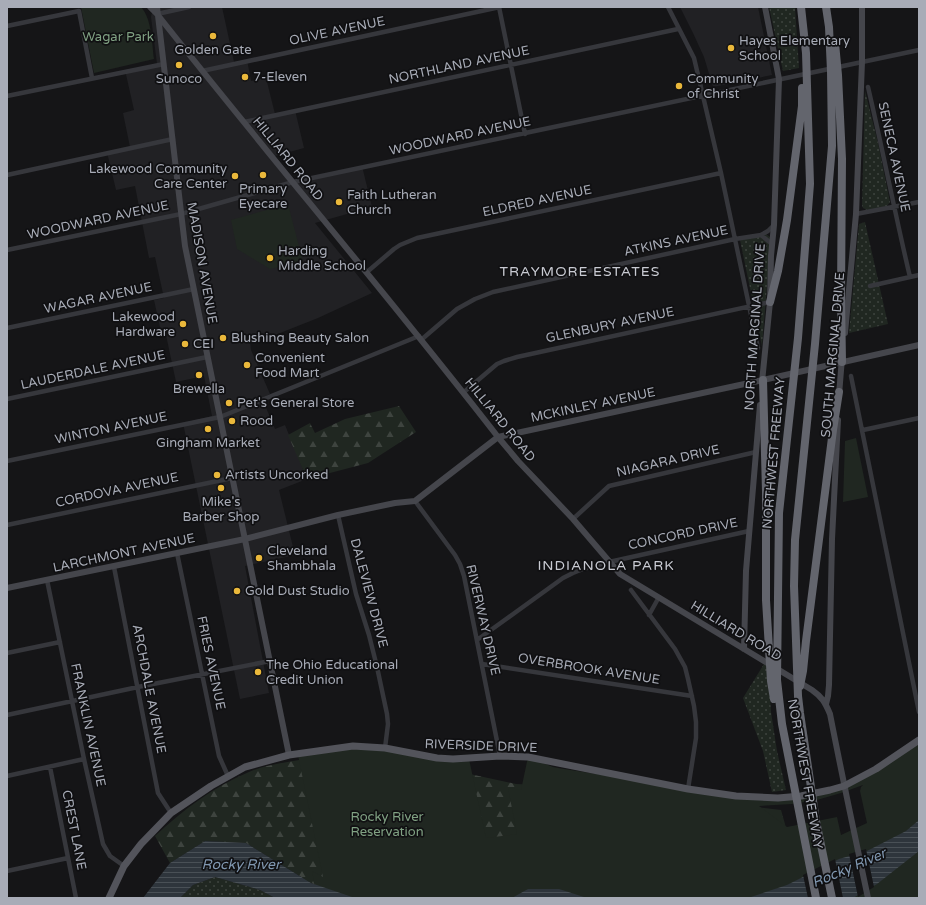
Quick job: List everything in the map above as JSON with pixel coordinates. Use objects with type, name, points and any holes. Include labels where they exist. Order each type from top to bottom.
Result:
[{"type":"highway","points":[[770,302],[778,271],[787,220],[802,106],[804,62],[800,7]]},
{"type":"highway","name":"NORTHWEST FREEWAY","points":[[800,7],[806,53],[810,184],[798,338],[779,513],[777,680],[782,724],[816,898]]},
{"type":"highway","name":"NORTHWEST FREEWAY","points":[[826,7],[829,27],[831,71],[832,146],[815,344],[795,540],[794,586],[798,696],[816,821],[832,898]]},
{"type":"highway","points":[[829,27],[835,45],[838,75],[842,159],[842,362]]},
{"type":"highway","points":[[767,379],[766,600],[771,681],[776,720],[799,811]]},
{"type":"highway","points":[[798,696],[804,671],[806,641],[839,392]]},
{"type":"main road","name":"HILLIARD ROAD","points":[[150,7],[157,10],[202,71],[367,272],[464,392],[498,437],[518,461],[573,519],[620,574],[819,695],[826,704],[830,714],[868,898]]},
{"type":"main road","name":"NORTH MARGINAL DRIVE","points":[[744,649],[746,571],[749,532],[756,452],[767,379],[779,79],[765,7]]},
{"type":"main road","name":"SOUTH MARGINAL DRIVE","points":[[826,704],[829,685],[832,540],[839,392],[856,214],[862,62],[862,7]]},
{"type":"main road","name":"MADISON AVENUE","points":[[157,10],[185,246],[289,755]]},
{"type":"main road","name":"MCKINLEY AVENUE","points":[[415,501],[498,437],[919,345]]},
{"type":"main road","points":[[245,539],[338,515],[395,503],[415,501]]},
{"type":"main road","name":"LARCHMONT AVENUE","points":[[7,588],[245,539]]},
{"type":"main road","name":"RIVERSIDE DRIVE","points":[[109,898],[124,866],[141,844],[171,813],[211,786],[245,766],[289,755],[353,746],[385,748],[437,758],[453,759],[500,756],[528,757],[688,789],[736,796],[778,798],[801,796],[844,786],[876,769],[919,740]]},
{"type":"street","points":[[157,10],[189,7]]},
{"type":"street","points":[[499,7],[525,134]]},
{"type":"street","name":"OLIVE AVENUE","points":[[202,71],[499,7]]},
{"type":"street","points":[[668,7],[694,58],[721,173],[758,348]]},
{"type":"street","points":[[7,26],[79,11],[92,78]]},
{"type":"street","name":"NORTHLAND AVENUE","points":[[244,122],[678,29]]},
{"type":"street","name":"WOODWARD AVENUE","points":[[7,250],[181,214],[293,182],[919,50]]},
{"type":"street","points":[[7,96],[164,64]]},
{"type":"street","name":"SENECA AVENUE","points":[[868,88],[910,277]]},
{"type":"street","points":[[7,175],[173,139]]},
{"type":"street","name":"ELDRED AVENUE","points":[[367,272],[394,249],[417,238],[721,173]]},
{"type":"street","points":[[856,214],[894,208],[919,202]]},
{"type":"street","name":"ATKINS AVENUE","points":[[220,417],[420,338],[457,309],[475,299],[493,292],[735,239],[761,235],[774,225]]},
{"type":"street","points":[[761,235],[772,244]]},
{"type":"street","points":[[870,286],[919,275]]},
{"type":"street","name":"WAGAR AVENUE","points":[[7,328],[194,289]]},
{"type":"street","name":"GLENBURY AVENUE","points":[[464,392],[497,364],[517,357],[770,302]]},
{"type":"street","name":"LAUDERDALE AVENUE","points":[[7,399],[207,357]]},
{"type":"street","points":[[851,376],[919,712]]},
{"type":"street","name":"WINTON AVENUE","points":[[7,461],[220,417]]},
{"type":"street","points":[[863,430],[919,418]]},
{"type":"street","name":"NIAGARA DRIVE","points":[[573,519],[609,486],[756,452]]},
{"type":"street","name":"CORDOVA AVENUE","points":[[7,525],[232,478]]},
{"type":"street","name":"RIVERWAY DRIVE","points":[[415,501],[460,564],[464,576],[500,756]]},
{"type":"street","name":"DALEVIEW DRIVE","points":[[338,515],[356,594],[369,634],[388,714],[385,748]]},
{"type":"street","name":"CONCORD DRIVE","points":[[477,640],[563,578],[578,571],[609,562],[749,532]]},
{"type":"street","name":"FRIES AVENUE","points":[[177,554],[219,756],[228,776]]},
{"type":"street","name":"ARCHDALE AVENUE","points":[[114,567],[158,793],[171,813]]},
{"type":"street","name":"FRANKLIN AVENUE","points":[[47,580],[103,844],[110,856],[124,866]]},
{"type":"street","points":[[631,590],[674,649],[685,667],[696,722],[696,738],[688,789]]},
{"type":"street","points":[[649,615],[659,598]]},
{"type":"street","points":[[7,652],[60,642]]},
{"type":"street","points":[[7,715],[270,661]]},
{"type":"street","name":"OVERBROOK AVENUE","points":[[482,664],[692,696]]},
{"type":"street","points":[[7,776],[84,759]]},
{"type":"street","name":"CREST LANE","points":[[50,767],[76,898]]},
{"type":"street","points":[[7,871],[68,858]]},
{"type":"shaded area","points":[[153,7],[222,7],[234,62],[247,60],[251,81],[266,78],[275,114],[295,110],[304,148],[275,156],[295,180],[362,166],[372,207],[315,223],[372,293],[318,318],[265,339],[250,341],[251,350],[270,394],[262,398],[275,429],[285,425],[307,479],[279,490],[295,555],[245,566],[269,693],[240,699],[183,423],[212,416],[204,376],[176,382],[166,335],[162,336],[154,300],[164,298],[155,257],[149,258],[135,186],[116,190],[107,152],[130,147],[123,113],[134,110],[125,70],[157,64],[151,17]]},
{"type":"shaded area","points":[[680,7],[758,7],[772,75],[713,87],[704,57]]},
{"type":"green space","name":"Wagar Park","points":[[81,7],[141,7],[145,12],[149,25],[154,59],[94,73]]},
{"type":"green space","points":[[769,7],[795,7],[799,68],[783,71]]},
{"type":"green space","points":[[865,91],[878,143],[890,202],[887,206],[872,210],[863,208],[862,205]]},
{"type":"green space","points":[[288,204],[303,262],[270,269],[237,249],[231,220]]},
{"type":"green space","points":[[865,222],[888,324],[849,333],[859,224]]},
{"type":"green space","points":[[766,234],[771,238],[762,346],[740,240]]},
{"type":"green space","points":[[399,406],[416,432],[368,463],[307,479],[288,435],[310,423],[315,433],[345,419]]},
{"type":"green space","points":[[856,438],[868,497],[843,502],[845,441]]},
{"type":"green space","points":[[764,664],[768,666],[771,712],[777,751],[786,790],[772,792],[763,751],[743,698]]},
{"type":"green space","name":"Rocky River Reservation","points":[[919,741],[919,898],[317,898],[312,871],[323,877],[298,755],[365,747],[469,759],[486,838],[517,834],[508,788],[521,790],[528,757],[553,767],[734,795],[789,797],[854,781]],"holes":[[[863,785],[860,791],[867,823],[841,835],[837,817],[787,827],[759,806],[792,804],[817,800]]]},
{"type":"green space","name":"Rocky River Reservation","points":[[299,760],[442,768],[516,784],[613,789],[781,810],[798,870],[587,898],[355,898],[311,883],[246,843],[205,841],[170,863],[155,836],[176,817],[211,792],[236,778],[274,764]]},
{"type":"green space","points":[[215,877],[260,890],[275,898],[180,898],[193,885]]},
{"type":"water","name":"Rocky River","points":[[919,820],[919,851],[877,884],[853,898],[748,898],[787,885],[839,859],[867,851],[906,831]]},
{"type":"water","name":"Rocky River","points":[[205,841],[246,843],[311,883],[355,898],[275,898],[260,890],[215,877],[193,885],[180,898],[143,898],[170,863]]},
{"type":"water","points":[[528,889],[559,889],[587,898],[512,898]]},
{"type":"pier","points":[[866,849],[874,887],[858,897],[849,854]]},
{"type":"pier","points":[[835,859],[843,898],[808,898],[803,875]]},
{"type":"place","name":"Golden Gate","points":[[213,36]]},
{"type":"place","name":"Hayes Elementary School","points":[[731,48]]},
{"type":"place","name":"Sunoco","points":[[179,65]]},
{"type":"place","name":"7-Eleven","points":[[245,77]]},
{"type":"place","name":"Community of Christ","points":[[679,86]]},
{"type":"place","name":"Primary Eyecare","points":[[263,175]]},
{"type":"place","name":"Lakewood Community Care Center","points":[[235,176]]},
{"type":"place","name":"Faith Lutheran Church","points":[[339,202]]},
{"type":"place","name":"Harding Middle School","points":[[270,258]]},
{"type":"place","name":"Lakewood Hardware","points":[[183,324]]},
{"type":"place","name":"Blushing Beauty Salon","points":[[223,338]]},
{"type":"place","name":"CEI","points":[[185,344]]},
{"type":"place","name":"Convenient Food Mart","points":[[247,365]]},
{"type":"place","name":"Brewella","points":[[199,375]]},
{"type":"place","name":"Pet's General Store","points":[[229,403]]},
{"type":"place","name":"Rood","points":[[232,421]]},
{"type":"place","name":"Gingham Market","points":[[208,429]]},
{"type":"place","name":"Artists Uncorked","points":[[217,475]]},
{"type":"place","name":"Mike's Barber Shop","points":[[221,488]]},
{"type":"place","name":"Cleveland Shambhala","points":[[259,558]]},
{"type":"place","name":"Gold Dust Studio","points":[[237,591]]},
{"type":"place","name":"The Ohio Educational Credit Union","points":[[258,672]]},
{"type":"district","name":"TRAYMORE ESTATES","points":[[580,271]]},
{"type":"district","name":"INDIANOLA PARK","points":[[606,565]]}]
